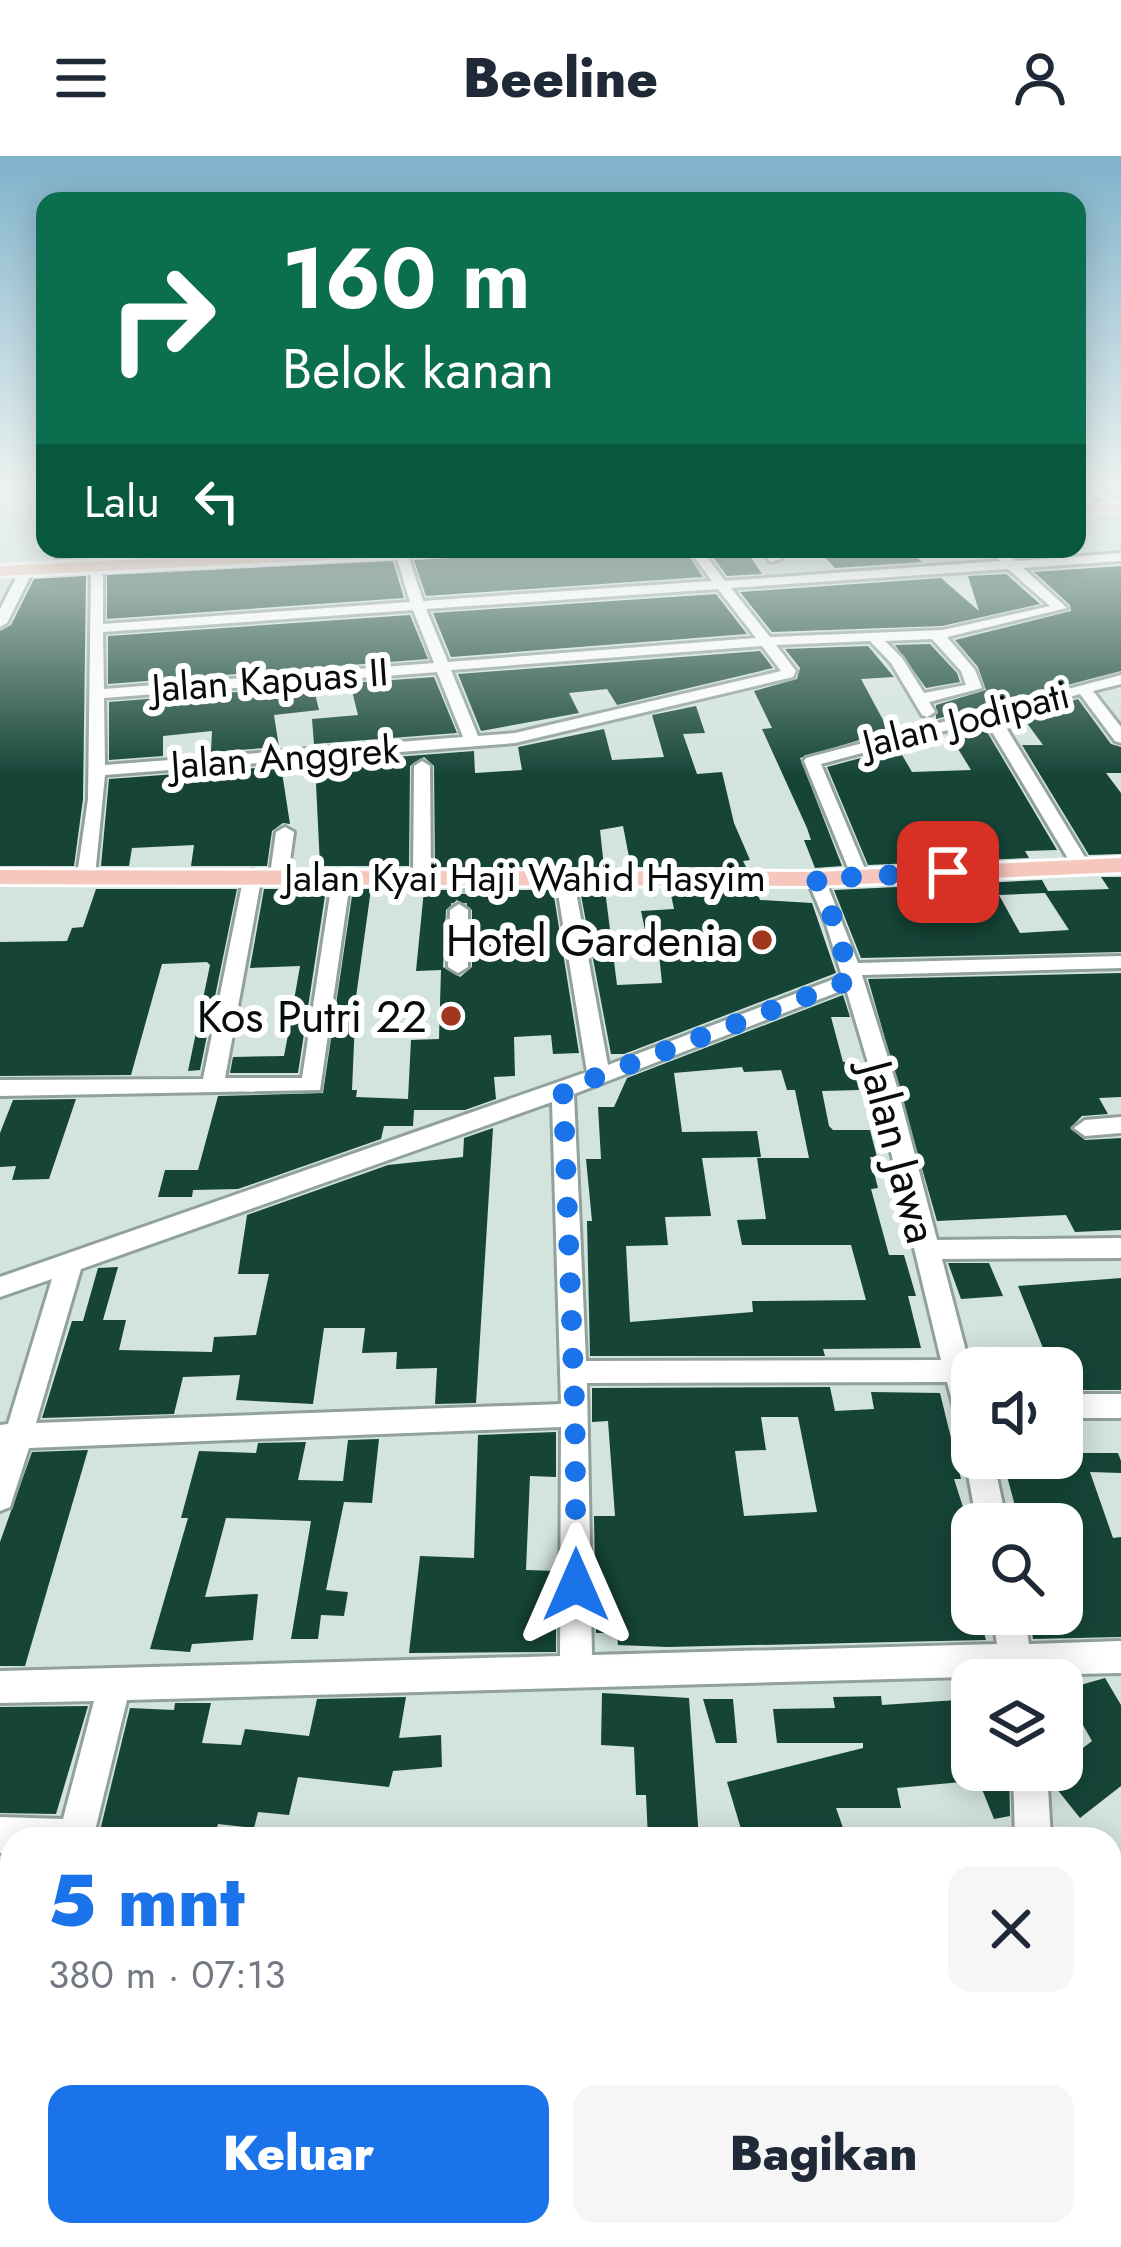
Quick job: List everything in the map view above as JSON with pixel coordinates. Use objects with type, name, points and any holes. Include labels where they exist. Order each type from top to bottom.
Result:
[{"type":"main road","name":"Jalan Kyai Haji Wahid Hasyim","points":[[0,877],[816,879],[1121,865]]},
{"type":"street","points":[[0,622],[22,580]]},
{"type":"street","points":[[86,876],[97,770],[97,580]]},
{"type":"street","points":[[410,580],[473,742]]},
{"type":"street","points":[[717,580],[766,641]]},
{"type":"street","points":[[99,628],[821,580]]},
{"type":"street","name":"Jalan Kapuas II","points":[[99,694],[766,641],[936,634],[1060,608],[1030,580]]},
{"type":"street","points":[[919,699],[974,688],[968,670],[936,634]]},
{"type":"street","points":[[875,638],[897,661],[937,730]]},
{"type":"street","name":"Jalan Anggrek","points":[[97,770],[473,742],[559,731],[788,674],[766,641]]},
{"type":"street","name":"Jalan Jodipati","points":[[859,876],[812,761],[1121,679]]},
{"type":"street","points":[[1084,689],[1121,738]]},
{"type":"street","points":[[990,715],[1082,867]]},
{"type":"street","points":[[422,766],[422,877]]},
{"type":"street","points":[[279,875],[285,832]]},
{"type":"street","points":[[213,1086],[253,875]]},
{"type":"street","points":[[0,1088],[312,1085],[342,875]]},
{"type":"street","name":"Jalan Jawa","points":[[816,879],[836,925],[887,1090],[951,1358]]},
{"type":"street","points":[[565,881],[599,1076]]},
{"type":"street","points":[[458,967],[459,910]]},
{"type":"street","points":[[0,1287],[563,1090],[849,974],[1121,962]]},
{"type":"street","points":[[563,1090],[574,1372],[577,1674]]},
{"type":"street","points":[[1085,1128],[1121,1125]]},
{"type":"street","points":[[925,1250],[1121,1248]]},
{"type":"street","points":[[0,1498],[9,1437],[70,1262]]},
{"type":"street","points":[[574,1372],[951,1371]]},
{"type":"street","points":[[1083,1406],[1121,1406]]},
{"type":"street","points":[[9,1437],[575,1415]]},
{"type":"street","points":[[1083,1662],[1121,1657]]},
{"type":"street","points":[[0,1688],[577,1674],[951,1671]]},
{"type":"street","points":[[78,1827],[114,1685]]},
{"type":"street","points":[[1033,1791],[1037,1827]]},
{"type":"building","points":[[34,580],[86,580],[83,799],[74,866],[0,866],[0,631],[11,625]]},
{"type":"building","points":[[107,580],[399,580],[404,598],[107,619]]},
{"type":"building","points":[[421,580],[665,580],[426,596]]},
{"type":"building","points":[[943,580],[979,611],[969,580],[1012,580],[1040,604],[942,626],[772,632],[740,592]]},
{"type":"building","points":[[1042,580],[1121,580],[1121,671],[936,719],[936,705],[986,690],[978,667],[955,640],[1071,611]]},
{"type":"building","points":[[716,594],[747,634],[451,657],[433,613]]},
{"type":"building","points":[[410,615],[428,659],[108,684],[108,636]]},
{"type":"building","points":[[930,644],[960,682],[926,688],[895,645]]},
{"type":"building","points":[[868,646],[894,677],[861,679],[889,731],[800,758],[842,866],[815,868],[804,840],[811,840],[807,828],[762,729],[772,728],[754,691],[797,679],[800,668],[785,649]]},
{"type":"building","points":[[760,651],[773,668],[617,705],[607,689],[569,693],[579,713],[481,731],[458,674]]},
{"type":"building","points":[[434,677],[457,733],[314,744],[312,719],[358,715],[350,683]]},
{"type":"building","points":[[313,686],[319,710],[274,715],[279,747],[211,752],[212,731],[163,736],[163,756],[109,760],[109,702]]},
{"type":"building","points":[[1078,699],[1111,744],[1121,747],[1121,773],[1106,773],[1121,793],[1121,854],[1089,855],[1022,745],[1043,745],[1021,715]]},
{"type":"building","points":[[696,706],[705,733],[683,734],[697,774],[722,772],[734,823],[750,860],[743,861],[746,867],[631,867],[623,826],[600,830],[604,867],[435,867],[434,766],[424,757],[410,766],[409,866],[320,866],[315,763],[474,751],[475,773],[522,770],[518,747],[604,729],[612,760],[664,757],[652,715]]},
{"type":"building","points":[[983,725],[1057,850],[1025,851],[1029,858],[868,865],[827,767],[898,748],[912,772],[971,770],[949,734]]},
{"type":"building","points":[[281,766],[290,824],[272,831],[267,866],[191,866],[194,845],[132,848],[129,866],[101,866],[109,779]]},
{"type":"building","points":[[1101,877],[1121,877],[1121,952],[861,958],[834,890],[1042,880],[1048,891],[1109,889]],"holes":[[[1045,893],[1069,930],[1020,933],[999,895]]]},
{"type":"building","points":[[96,889],[237,889],[200,1070],[188,1071],[207,962],[162,964],[131,1075],[0,1076],[0,942],[67,941],[72,928],[83,927]]},
{"type":"building","points":[[264,889],[326,889],[298,1073],[230,1073],[233,1057],[284,1056],[288,1035],[300,966],[250,968]]},
{"type":"building","points":[[353,889],[371,889],[356,997],[352,1090],[357,1090],[356,1097],[408,1099],[411,1040],[439,1039],[441,970],[416,971],[424,890],[553,890],[579,1053],[553,1054],[551,1035],[514,1037],[515,1076],[494,1077],[496,1099],[465,1110],[414,1110],[413,1126],[384,1126],[381,1139],[238,1189],[158,1197],[165,1170],[198,1170],[218,1096],[323,1093]],"holes":[[[457,900],[472,910],[472,967],[460,977],[443,967],[446,910]]]},
{"type":"building","points":[[580,890],[605,890],[617,985],[662,983],[658,944],[648,944],[641,911],[674,909],[670,890],[756,890],[760,900],[812,903],[836,973],[624,1054],[611,1054]]},
{"type":"building","points":[[1121,973],[1121,1097],[1099,1098],[1108,1114],[1082,1116],[1070,1128],[1085,1140],[1121,1138],[1121,1230],[1075,1232],[1066,1215],[937,1221],[868,979]]},
{"type":"building","points":[[843,995],[850,1017],[831,1017],[843,1062],[851,1061],[859,1090],[822,1091],[829,1126],[870,1130],[877,1157],[870,1157],[878,1188],[871,1189],[889,1255],[904,1255],[916,1296],[908,1296],[921,1348],[823,1349],[825,1356],[590,1356],[587,1221],[592,1221],[586,1159],[601,1159],[598,1107],[614,1107],[627,1078]],"holes":[[[742,1067],[744,1072],[781,1070],[787,1090],[795,1090],[809,1158],[757,1158],[766,1219],[737,1220],[742,1245],[851,1245],[866,1300],[752,1301],[753,1312],[630,1322],[626,1246],[668,1245],[665,1217],[711,1216],[702,1158],[761,1157],[757,1131],[682,1132],[674,1073]]]},
{"type":"building","points":[[76,1099],[49,1179],[12,1180],[16,1166],[0,1167],[0,1133],[13,1100]]},
{"type":"building","points":[[493,1128],[476,1403],[435,1404],[437,1368],[396,1369],[397,1352],[362,1353],[365,1328],[324,1328],[313,1404],[236,1400],[240,1375],[183,1377],[174,1414],[42,1418],[72,1321],[83,1321],[98,1268],[118,1267],[103,1320],[126,1320],[119,1350],[212,1352],[214,1337],[256,1335],[269,1274],[238,1274],[247,1215],[388,1165],[463,1157],[464,1138]]},
{"type":"building","points":[[948,1263],[989,1263],[1003,1296],[961,1299]]},
{"type":"building","points":[[1121,1278],[1121,1390],[1083,1390],[1083,1347],[1043,1347],[1018,1286]]},
{"type":"building","points":[[830,1387],[835,1411],[874,1409],[871,1392],[940,1393],[951,1438],[951,1479],[962,1503],[951,1503],[951,1635],[985,1635],[986,1640],[667,1647],[618,1645],[617,1633],[596,1633],[594,1516],[615,1516],[608,1421],[592,1422],[592,1388]],"holes":[[[761,1417],[798,1417],[817,1512],[744,1516],[735,1451],[766,1450]]]},
{"type":"building","points":[[556,1432],[556,1477],[530,1476],[526,1570],[556,1571],[556,1652],[409,1653],[420,1556],[474,1558],[478,1435]]},
{"type":"building","points":[[379,1439],[372,1503],[344,1502],[326,1590],[348,1592],[344,1616],[321,1615],[318,1639],[291,1639],[311,1521],[226,1518],[205,1597],[258,1594],[253,1640],[192,1644],[190,1652],[150,1649],[188,1518],[181,1518],[199,1451],[256,1453],[258,1443],[306,1442],[298,1480],[343,1481],[348,1440]]},
{"type":"building","points":[[88,1450],[25,1666],[0,1666],[0,1542],[32,1452]]},
{"type":"building","points":[[1083,1453],[1118,1453],[1121,1473],[1090,1472],[1113,1538],[1121,1537],[1121,1637],[1033,1639],[1032,1635],[1083,1635],[1083,1503],[1014,1503],[1008,1479],[1083,1479]]},
{"type":"building","points":[[1105,1678],[1121,1705],[1121,1786],[1080,1818],[1058,1791],[1083,1791],[1083,1748],[1092,1741],[1083,1725],[1083,1684]]},
{"type":"building","points":[[602,1693],[689,1698],[698,1827],[647,1827],[646,1795],[636,1795],[634,1747],[601,1745]]},
{"type":"building","points":[[881,1696],[882,1705],[951,1700],[951,1783],[897,1788],[901,1808],[836,1808],[843,1827],[740,1827],[727,1782],[863,1748],[863,1743],[777,1743],[773,1709],[835,1708],[833,1697]]},
{"type":"building","points":[[406,1697],[399,1738],[441,1735],[442,1767],[393,1771],[389,1787],[298,1777],[289,1815],[258,1812],[254,1827],[101,1827],[130,1708],[174,1710],[175,1703],[211,1703],[202,1743],[241,1745],[245,1729],[309,1736],[317,1699]]},
{"type":"building","points":[[703,1699],[733,1699],[737,1743],[716,1743]]},
{"type":"building","points":[[88,1706],[56,1814],[0,1813],[0,1707]]},
{"type":"building","points":[[983,1791],[1009,1791],[1010,1816],[994,1819]]},
{"type":"tunnel","points":[[459,878],[459,910]]},
{"type":"place","name":"Hotel Gardenia","points":[[762,940]]},
{"type":"place","name":"Kos Putri 22","points":[[451,1016]]},
{"type":"route","points":[[576,1585],[563,1090],[850,980],[836,925],[816,879],[948,872]]}]
